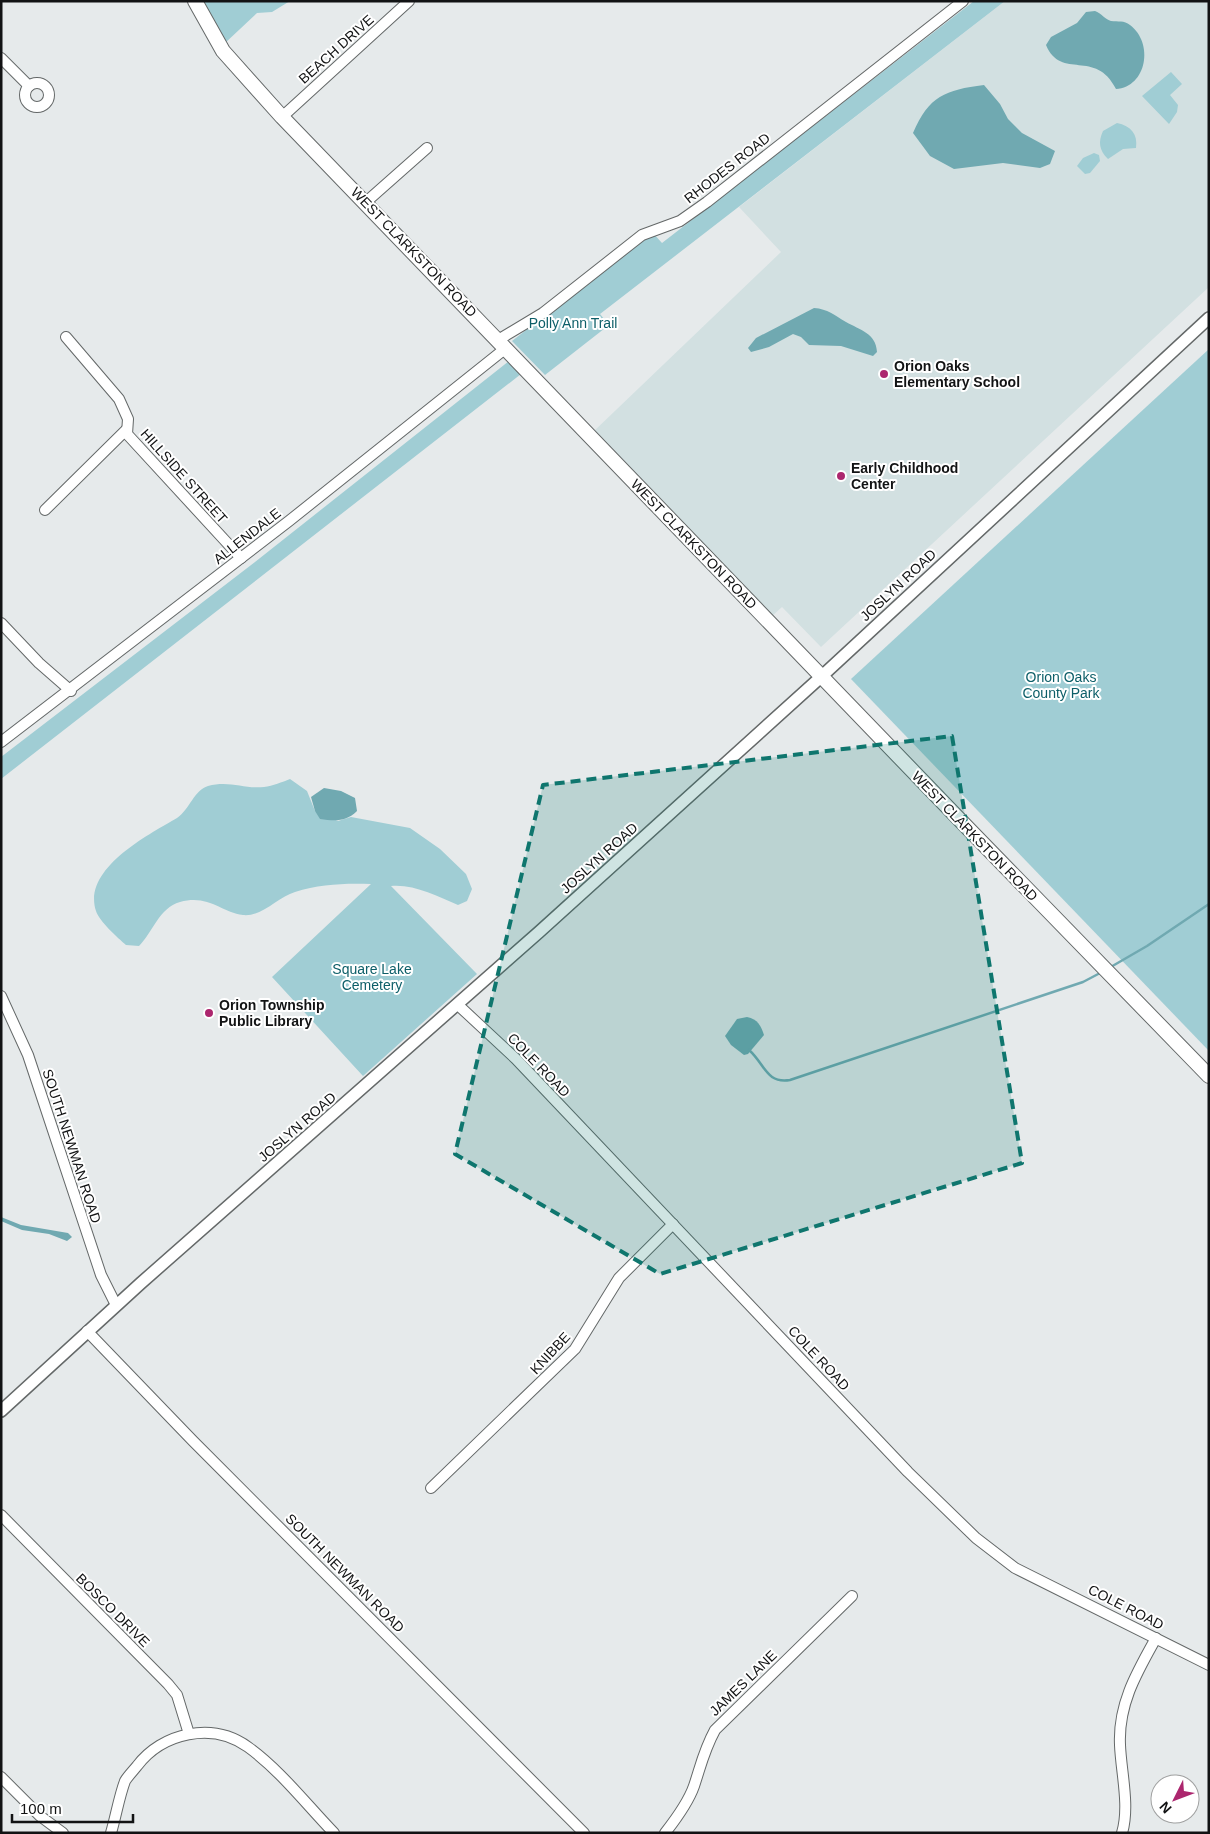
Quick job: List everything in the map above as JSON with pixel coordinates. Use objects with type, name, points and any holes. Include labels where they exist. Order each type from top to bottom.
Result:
[{"type":"main road","name":"WEST CLARKSTON ROAD","points":[[195,1],[223,51],[282,116],[1209,1076]]},
{"type":"street","name":"BEACH DRIVE","points":[[282,116],[409,1]]},
{"type":"street","name":"RHODES ROAD","points":[[502,344],[642,235],[680,221],[707,202],[962,1]]},
{"type":"street","points":[[1,58],[29,86]]},
{"type":"street","points":[[366,202],[427,148]]},
{"type":"street","name":"JOSLYN ROAD","points":[[1,1411],[87,1331],[458,1005],[822,676],[1209,318]]},
{"type":"street","name":"HILLSIDE STREET","points":[[66,337],[119,399],[128,419],[126,430],[180,494],[241,558]]},
{"type":"street","name":"ALLENDALE","points":[[1,742],[71,691],[466,382],[502,344]]},
{"type":"street","points":[[45,510],[126,430]]},
{"type":"street","points":[[1,623],[39,663],[71,691]]},
{"type":"street","name":"SOUTH NEWMAN ROAD","points":[[1,996],[28,1055],[98,1266],[116,1306]]},
{"type":"street","name":"COLE ROAD","points":[[458,1005],[516,1059],[908,1472],[982,1543],[1015,1568],[1209,1665]]},
{"type":"street","name":"KNIBBE","points":[[432,1488],[576,1349],[619,1278],[672,1224]]},
{"type":"street","name":"SOUTH NEWMAN ROAD","points":[[87,1331],[193,1441],[536,1782],[584,1833]]},
{"type":"street","name":"BOSCO DRIVE","points":[[1,1515],[168,1684],[177,1695],[189,1734]]},
{"type":"street","name":"JAMES LANE","points":[[665,1833],[684,1808],[694,1785],[704,1750],[715,1730],[852,1596]]},
{"type":"street","points":[[1122,1833],[1124,1781],[1120,1745],[1124,1708],[1134,1678],[1156,1638]]},
{"type":"street","points":[[111,1833],[126,1780],[147,1753],[164,1741],[189,1734],[232,1737],[246,1746],[266,1760],[334,1833]]},
{"type":"street","points":[[1,1777],[40,1816],[63,1833]]},
{"type":"highlighted area","points":[[952,736],[1022,1163],[660,1274],[455,1154],[543,785]]},
{"type":"shaded area","name":"Orion Oaks Elementary School","points":[[1005,1],[1209,1],[1209,287],[821,647],[782,607],[771,617],[593,432],[781,252],[739,207]]},
{"type":"shaded area","points":[[1095,11],[1111,21],[1128,23],[1138,33],[1142,42],[1144,63],[1135,81],[1126,86],[1116,89],[1108,77],[1099,70],[1060,61],[1052,56],[1046,45],[1051,37],[1077,23],[1086,12]]},
{"type":"shaded area","points":[[984,85],[1000,104],[1008,119],[1022,133],[1055,151],[1050,164],[1040,168],[1003,163],[954,169],[930,156],[913,133],[925,111],[940,97],[949,93],[959,89]]},
{"type":"shaded area","points":[[814,308],[831,313],[866,333],[874,340],[877,352],[873,356],[841,346],[809,345],[801,337],[793,334],[769,347],[751,352],[748,348],[756,338]]},
{"type":"shaded area","points":[[324,788],[341,791],[355,798],[357,811],[353,815],[340,820],[320,819],[315,811],[311,797]]},
{"type":"shaded area","points":[[747,1017],[754,1019],[758,1023],[764,1035],[748,1054],[744,1055],[731,1045],[725,1036],[737,1019]]},
{"type":"shaded area","points":[[1,1217],[21,1225],[68,1233],[72,1237],[67,1241],[49,1234],[22,1230],[1,1221]]},
{"type":"green space","points":[[201,1],[290,1],[272,12],[257,13],[224,44]]},
{"type":"green space","name":"Polly Ann Trail","points":[[974,1],[1005,1],[600,314],[609,325],[545,375],[512,341],[652,232],[662,243]]},
{"type":"green space","points":[[1171,72],[1182,84],[1170,95],[1178,105],[1177,112],[1169,124],[1142,96]]},
{"type":"green space","points":[[1117,123],[1126,126],[1132,131],[1136,139],[1136,148],[1123,149],[1108,159],[1101,149],[1100,139],[1103,131]]},
{"type":"green space","points":[[1094,153],[1099,155],[1100,161],[1090,173],[1085,174],[1077,166],[1083,158]]},
{"type":"green space","name":"Orion Oaks County Park","points":[[1209,349],[1209,1051],[851,679]]},
{"type":"green space","name":"Polly Ann Trail","points":[[509,361],[521,374],[1,779],[1,757],[255,562]]},
{"type":"green space","name":"Square Lake Cemetery","points":[[290,779],[307,791],[315,811],[338,821],[351,817],[410,828],[440,849],[466,874],[472,889],[467,901],[458,905],[417,889],[391,886],[477,974],[363,1076],[272,977],[371,884],[333,885],[304,889],[250,915],[235,913],[199,900],[180,902],[167,909],[161,915],[139,946],[126,945],[105,924],[96,911],[94,896],[99,881],[108,868],[120,855],[135,844],[177,818],[203,788],[216,784],[264,787]]},
{"type":"waterway","points":[[1109,968],[1147,946],[1209,904]]},
{"type":"waterway","points":[[749,1050],[771,1076],[776,1079],[790,1080],[1083,982],[1102,972]]},
{"type":"place","name":"Orion Oaks Elementary School","points":[[884,374]]},
{"type":"place","name":"Early Childhood Center","points":[[841,476]]},
{"type":"place","name":"Orion Township Public Library","points":[[209,1013]]}]
